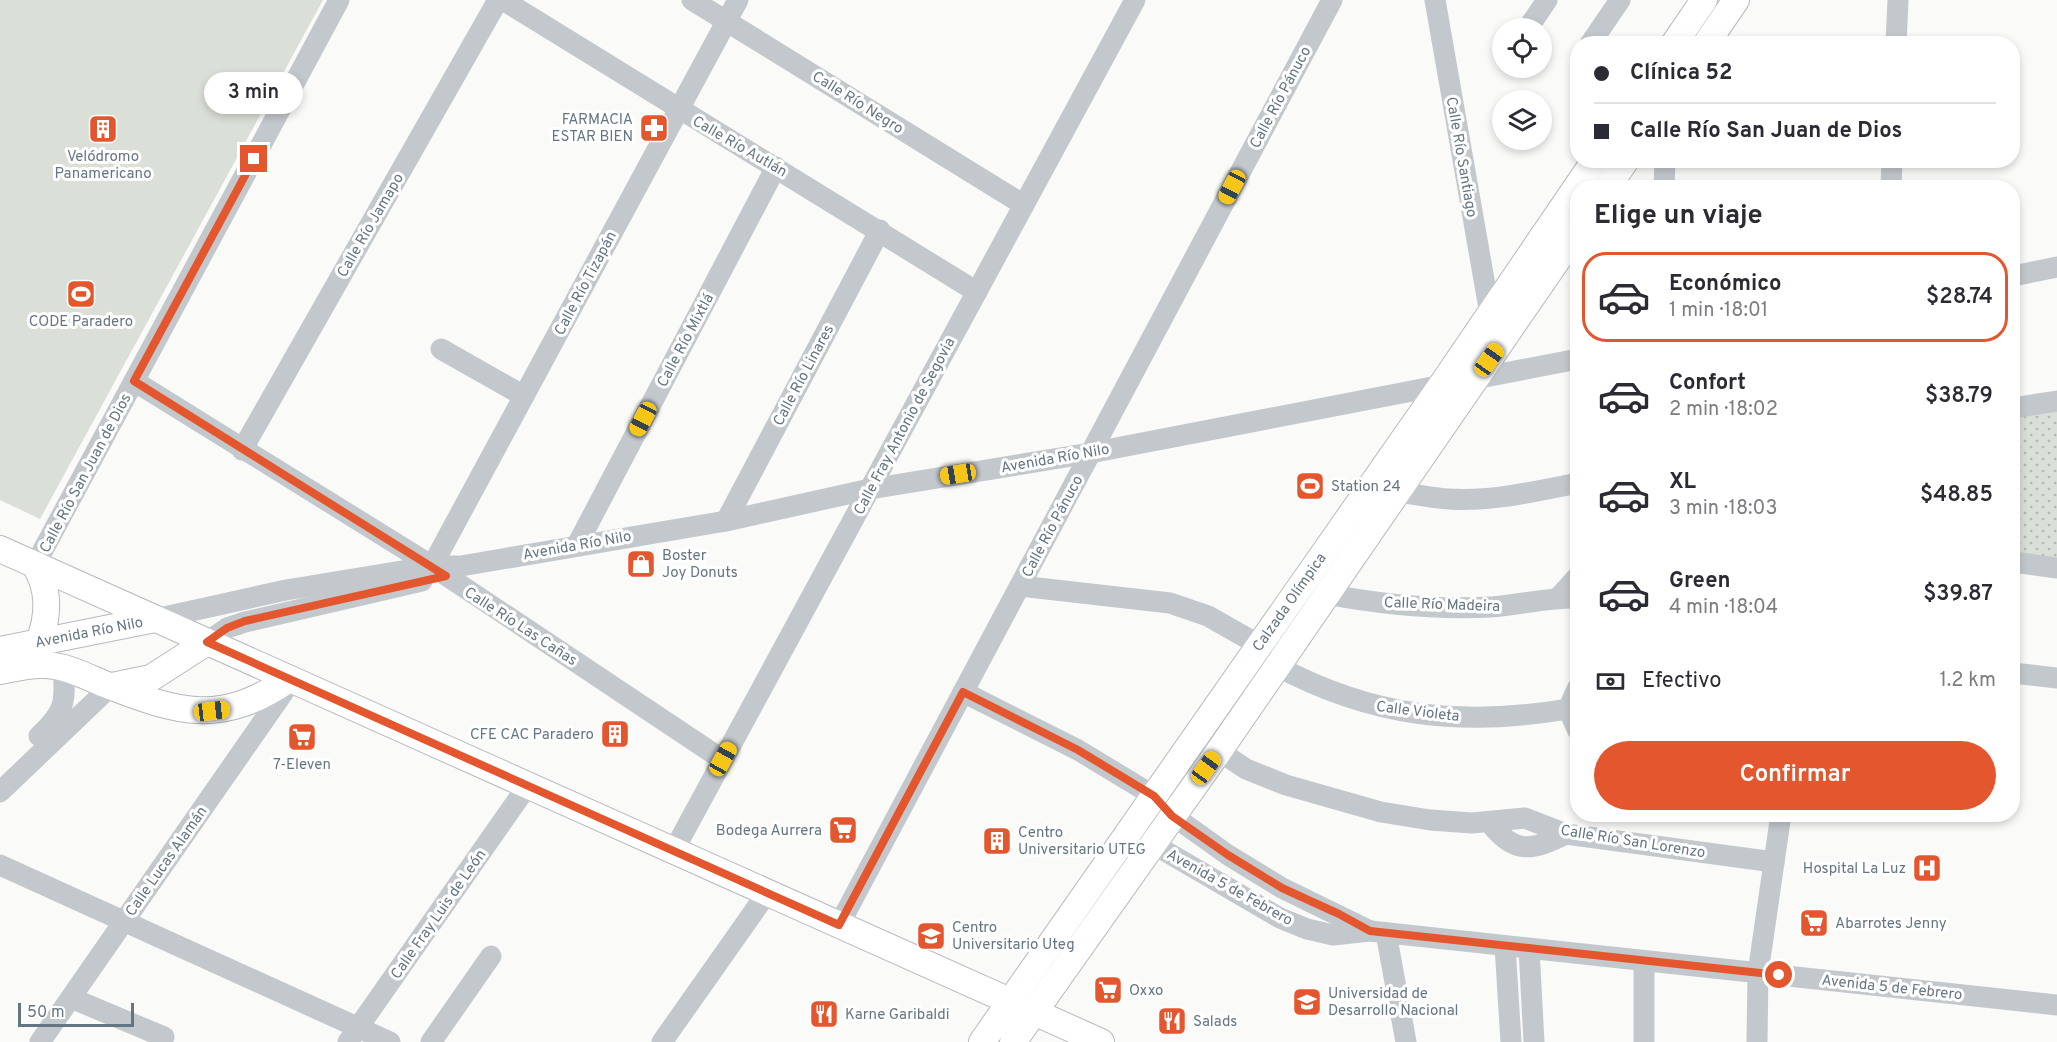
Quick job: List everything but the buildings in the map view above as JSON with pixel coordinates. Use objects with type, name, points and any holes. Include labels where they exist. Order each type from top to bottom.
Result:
[{"type":"main road","points":[[1679,36],[1704,0]]},
{"type":"main road","points":[[1711,36],[1736,0]]},
{"type":"main road","name":"Calzada Olímpica","points":[[982,1042],[1443,383],[1570,197]]},
{"type":"main road","name":"Calzada Olímpica","points":[[1013,1042],[1219,751],[1275,665],[1398,492],[1570,242]]},
{"type":"main road","points":[[0,549],[1101,1042]]},
{"type":"main road","points":[[35,565],[47,597],[47,612],[39,642]]},
{"type":"main road","name":"Avenida Río Nilo","points":[[0,650],[156,619]]},
{"type":"main road","name":"Avenida Río Nilo","points":[[0,671],[31,665],[63,668],[111,686],[151,678],[207,642]]},
{"type":"main road","points":[[111,686],[162,705],[186,710],[212,711],[249,704],[291,680]]},
{"type":"street","name":"Calle Río San Juan de Dios","points":[[35,565],[339,0]]},
{"type":"street","name":"Calle Río Jamapo","points":[[242,450],[498,0]]},
{"type":"street","name":"Calle Río Autlán","points":[[503,0],[678,110],[880,230],[977,292]]},
{"type":"street","name":"Calle Río Negro","points":[[692,0],[1024,205]]},
{"type":"street","name":"Calle Río Tizapán","points":[[446,569],[524,396],[738,0]]},
{"type":"street","name":"Calle Río Pánuco","points":[[839,925],[1332,0]]},
{"type":"street","name":"Calle Río Santiago","points":[[1435,0],[1490,314]]},
{"type":"street","points":[[1535,18],[1547,0]]},
{"type":"street","points":[[1595,36],[1620,0]]},
{"type":"street","points":[[1896,36],[1898,0]]},
{"type":"street","name":"Calle Fray Antonio de Segovia","points":[[673,852],[1024,205],[1127,3]]},
{"type":"street","name":"Calle Río Mixtlá","points":[[576,545],[776,167]]},
{"type":"street","name":"Calle Río Linares","points":[[726,521],[880,230]]},
{"type":"street","points":[[2020,275],[2057,267]]},
{"type":"street","points":[[441,349],[524,396]]},
{"type":"street","name":"Avenida Río Nilo","points":[[156,619],[286,590],[446,569],[726,521],[870,489],[1090,453],[1443,383],[1570,360]]},
{"type":"street","name":"Calle Río Las Cañas","points":[[134,381],[242,450],[446,569],[723,759]]},
{"type":"street","points":[[2020,407],[2057,401]]},
{"type":"street","points":[[1398,492],[1450,500],[1525,493],[1570,485]]},
{"type":"street","points":[[2020,563],[2057,568]]},
{"type":"street","name":"Avenida Río Nilo","points":[[207,642],[227,628],[245,621],[446,569]]},
{"type":"street","points":[[1020,586],[1152,599],[1180,605],[1217,620],[1259,645]]},
{"type":"street","name":"Calle Río Madeira","points":[[1326,594],[1368,602],[1467,607],[1531,604],[1568,597]]},
{"type":"street","name":"Calle Violeta","points":[[1275,665],[1312,685],[1357,702],[1414,714],[1474,718],[1531,715],[1568,709]]},
{"type":"street","points":[[0,774],[60,714],[64,703],[63,668]]},
{"type":"street","points":[[2020,673],[2057,678]]},
{"type":"street","name":"Calle Lucas Alamán","points":[[40,1042],[291,680]]},
{"type":"street","points":[[0,792],[111,686]]},
{"type":"street","name":"Avenida 5 de Febrero","points":[[963,692],[1078,750],[1154,796],[1172,816],[1228,855],[1282,888],[1378,932]]},
{"type":"street","points":[[1570,705],[1568,709],[1570,713]]},
{"type":"street","name":"Calle Río San Lorenzo","points":[[1219,751],[1256,773],[1339,802],[1430,820],[1489,822],[1525,818],[1566,834],[1774,862]]},
{"type":"street","name":"Calle Fray Luis de León","points":[[353,1035],[528,786]]},
{"type":"street","points":[[1489,822],[1503,839],[1518,846],[1541,846],[1566,834]]},
{"type":"street","points":[[1757,1042],[1758,973],[1780,822]]},
{"type":"street","name":"Avenida 5 de Febrero","points":[[1130,830],[1280,918],[1307,929],[1333,935],[1378,932],[2057,1005]]},
{"type":"street","points":[[0,865],[124,921],[353,1035],[390,1042]]},
{"type":"street","points":[[662,1042],[767,893]]},
{"type":"street","points":[[1378,932],[1406,1042]]},
{"type":"street","points":[[1505,946],[1511,1042]]},
{"type":"street","points":[[1529,949],[1533,1042]]},
{"type":"street","points":[[431,1042],[491,956]]},
{"type":"street","points":[[1644,961],[1644,1042]]},
{"type":"street","points":[[71,998],[164,1037]]},
{"type":"shaded area","name":"CODE Paradero","points":[[0,0],[323,0],[40,519],[0,500]]},
{"type":"shaded area","points":[[2057,401],[2057,568],[2020,563],[2020,407]]},
{"type":"place","name":"FARMACIA ESTAR BIEN","points":[[654,128]]},
{"type":"place","name":"Velódromo Panamericano","points":[[103,129]]},
{"type":"place","name":"CODE Paradero","points":[[81,294]]},
{"type":"place","name":"Station 24","points":[[1310,486]]},
{"type":"place","name":"Boster Joy Donuts","points":[[641,564]]},
{"type":"place","name":"CFE CAC Paradero","points":[[615,734]]},
{"type":"place","name":"7-Eleven","points":[[302,737]]},
{"type":"place","name":"Bodega Aurrera","points":[[843,830]]},
{"type":"place","name":"Centro Universitario UTEG","points":[[997,841]]},
{"type":"place","name":"Hospital La Luz","points":[[1927,868]]},
{"type":"place","name":"Abarrotes Jenny","points":[[1814,923]]},
{"type":"place","name":"Centro Universitario Uteg","points":[[931,936]]},
{"type":"place","name":"Oxxo","points":[[1108,990]]},
{"type":"place","name":"Universidad de Desarrollo Nacional","points":[[1307,1002]]},
{"type":"place","name":"Karne Garibaldi","points":[[824,1014]]},
{"type":"place","name":"Salads","points":[[1172,1021]]},
{"type":"route","points":[[254,159],[134,381],[446,576],[245,621],[227,628],[207,642],[839,925],[963,692],[1078,750],[1154,796],[1172,816],[1228,855],[1282,888],[1370,931],[1779,975]]}]
